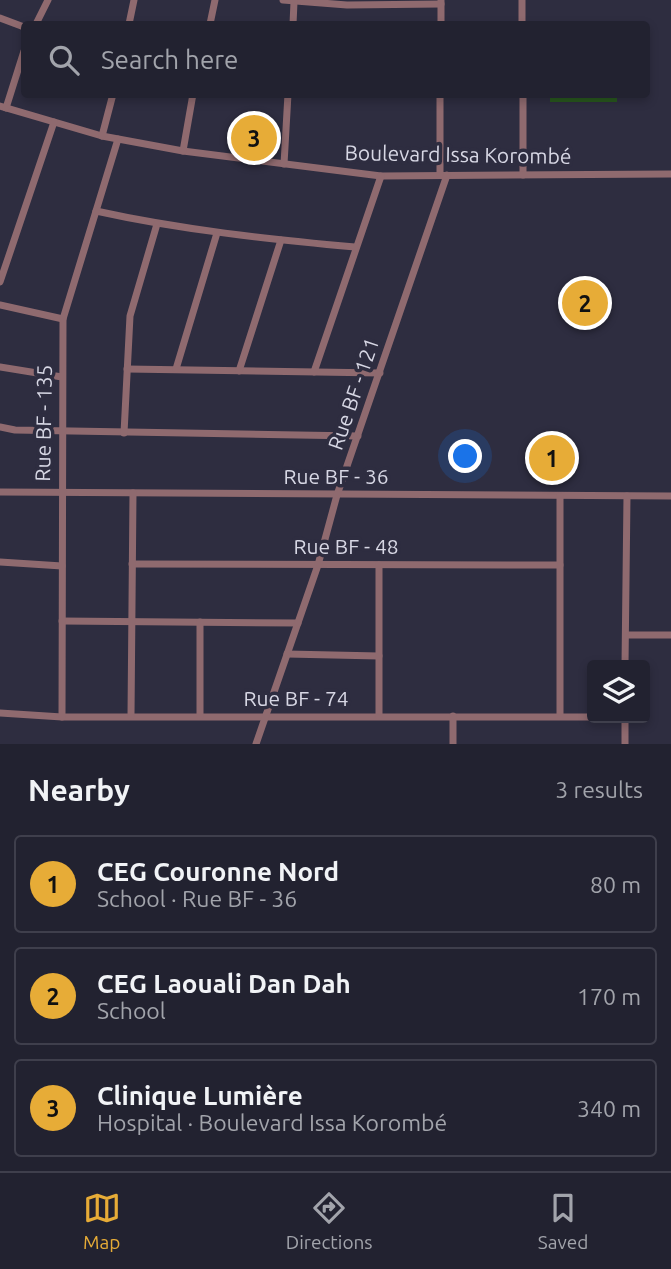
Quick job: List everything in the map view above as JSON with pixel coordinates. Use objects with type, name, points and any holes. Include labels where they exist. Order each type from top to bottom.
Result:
[{"type":"street","points":[[38,21],[48,0]]},
{"type":"street","points":[[130,21],[134,0]]},
{"type":"street","points":[[211,21],[215,0]]},
{"type":"street","points":[[284,0],[441,2],[441,21]]},
{"type":"street","points":[[522,0],[523,21]]},
{"type":"street","points":[[293,21],[295,2]]},
{"type":"street","points":[[0,18],[21,26]]},
{"type":"street","points":[[3,107],[21,59]]},
{"type":"street","points":[[102,136],[112,98]]},
{"type":"street","points":[[183,151],[192,98]]},
{"type":"street","points":[[284,164],[288,98]]},
{"type":"street","name":"Rue BF - 121","points":[[256,744],[444,175],[440,98]]},
{"type":"street","points":[[523,98],[523,175]]},
{"type":"street","name":"Boulevard Issa Korombé","points":[[3,107],[102,136],[183,151],[381,176],[671,174]]},
{"type":"street","points":[[0,282],[54,122]]},
{"type":"street","name":"Rue BF - 135","points":[[62,717],[63,319],[118,139]]},
{"type":"street","points":[[314,372],[381,176]]},
{"type":"street","points":[[96,211],[217,233],[355,247]]},
{"type":"street","points":[[124,433],[130,316],[157,224]]},
{"type":"street","points":[[176,369],[217,233]]},
{"type":"street","points":[[239,371],[281,240]]},
{"type":"street","points":[[0,305],[63,319]]},
{"type":"street","points":[[0,367],[62,377]]},
{"type":"street","points":[[127,369],[380,373]]},
{"type":"street","points":[[0,427],[61,432],[358,436]]},
{"type":"street","name":"Rue BF - 36","points":[[0,492],[671,496]]},
{"type":"street","points":[[131,716],[133,494]]},
{"type":"street","points":[[560,496],[560,716]]},
{"type":"street","points":[[625,660],[627,496]]},
{"type":"street","points":[[0,562],[62,566]]},
{"type":"street","name":"Rue BF - 48","points":[[132,565],[560,565]]},
{"type":"street","points":[[379,565],[379,716]]},
{"type":"street","points":[[62,621],[298,623]]},
{"type":"street","points":[[200,622],[200,716]]},
{"type":"street","points":[[626,635],[671,635]]},
{"type":"street","points":[[287,654],[379,656]]},
{"type":"street","name":"Rue BF - 74","points":[[0,713],[62,717],[587,717]]},
{"type":"street","points":[[453,716],[453,744]]},
{"type":"street","points":[[625,723],[625,744]]},
{"type":"green space","points":[[550,98],[617,98],[617,102],[550,102]]},
{"type":"place","name":"Clinique Lumière","points":[[254,138]]},
{"type":"place","name":"CEG Laouali Dan Dah","points":[[585,303]]},
{"type":"place","name":"CEG Couronne Nord","points":[[552,458]]}]
